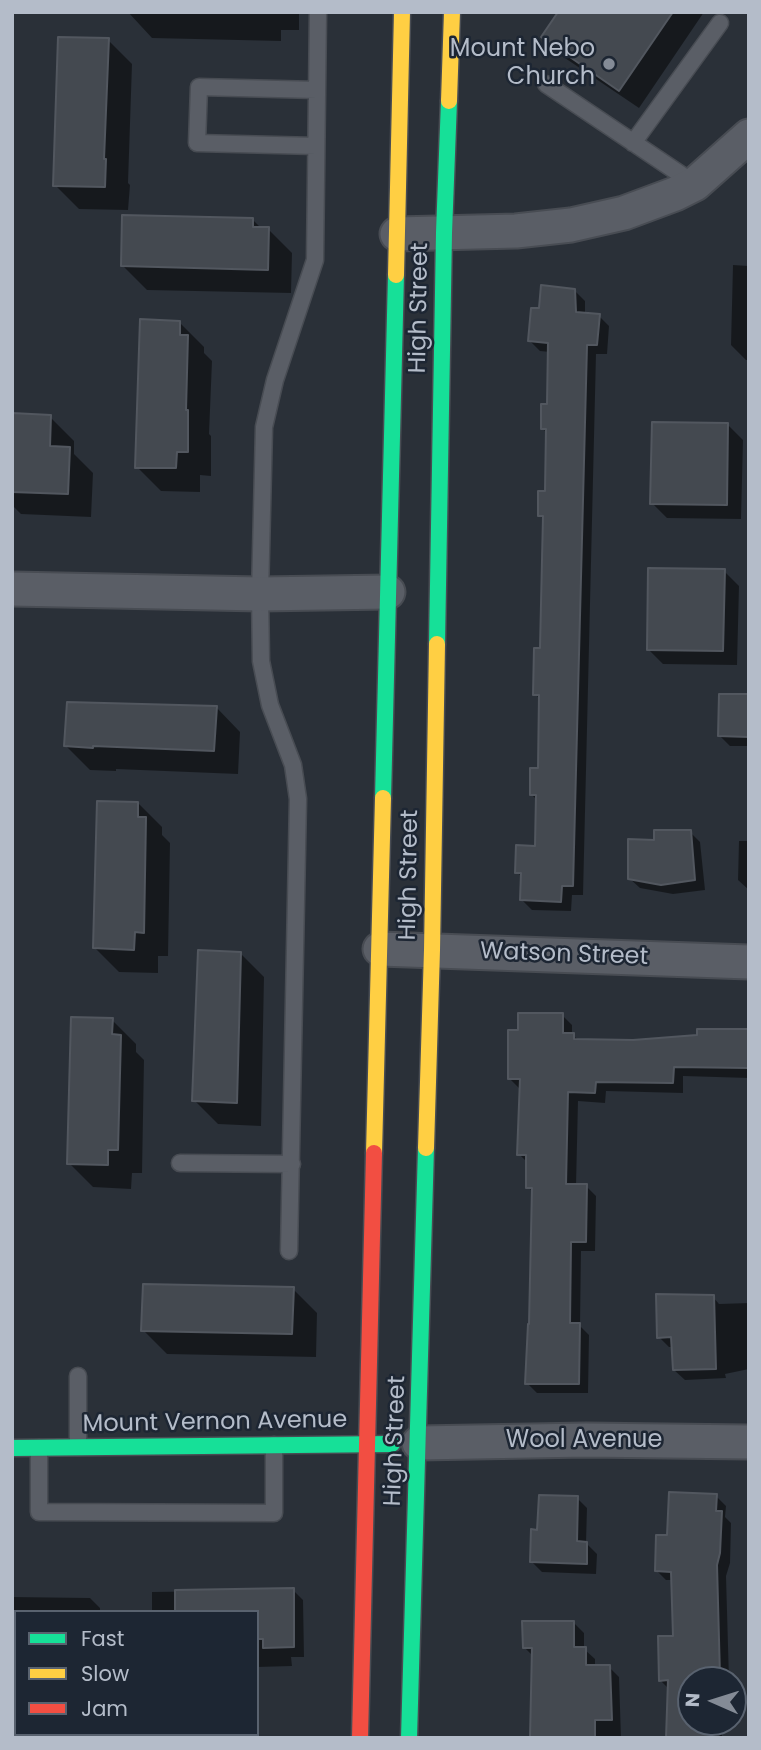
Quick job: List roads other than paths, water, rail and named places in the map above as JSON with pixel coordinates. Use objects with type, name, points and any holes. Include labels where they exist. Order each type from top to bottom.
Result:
[{"type":"main road","name":"High Street","points":[[360,1738],[402,12]]},
{"type":"main road","name":"High Street","points":[[409,1738],[432,950],[444,233],[452,12]]},
{"type":"main road","name":"Mount Vernon Avenue","points":[[12,1448],[419,1443]]},
{"type":"street","points":[[397,234],[516,231],[571,225],[624,213],[695,184],[749,136]]},
{"type":"street","points":[[12,589],[260,594],[388,592]]},
{"type":"street","name":"Watson Street","points":[[380,948],[749,962]]},
{"type":"street","name":"Wool Avenue","points":[[419,1443],[586,1440],[749,1442]]},
{"type":"lane","points":[[289,1251],[299,799],[293,765],[270,705],[261,661],[260,594],[264,427],[275,380],[315,260],[318,12]]},
{"type":"lane","points":[[633,143],[720,23]]},
{"type":"lane","points":[[547,83],[695,184]]},
{"type":"lane","points":[[316,146],[197,143],[199,87],[317,90]]},
{"type":"lane","points":[[180,1163],[292,1164]]},
{"type":"lane","points":[[78,1376],[78,1447]]},
{"type":"lane","points":[[39,1448],[39,1512],[274,1513],[274,1445]]},
{"type":"place","name":"Mount Nebo Church","points":[[609,64]]}]
